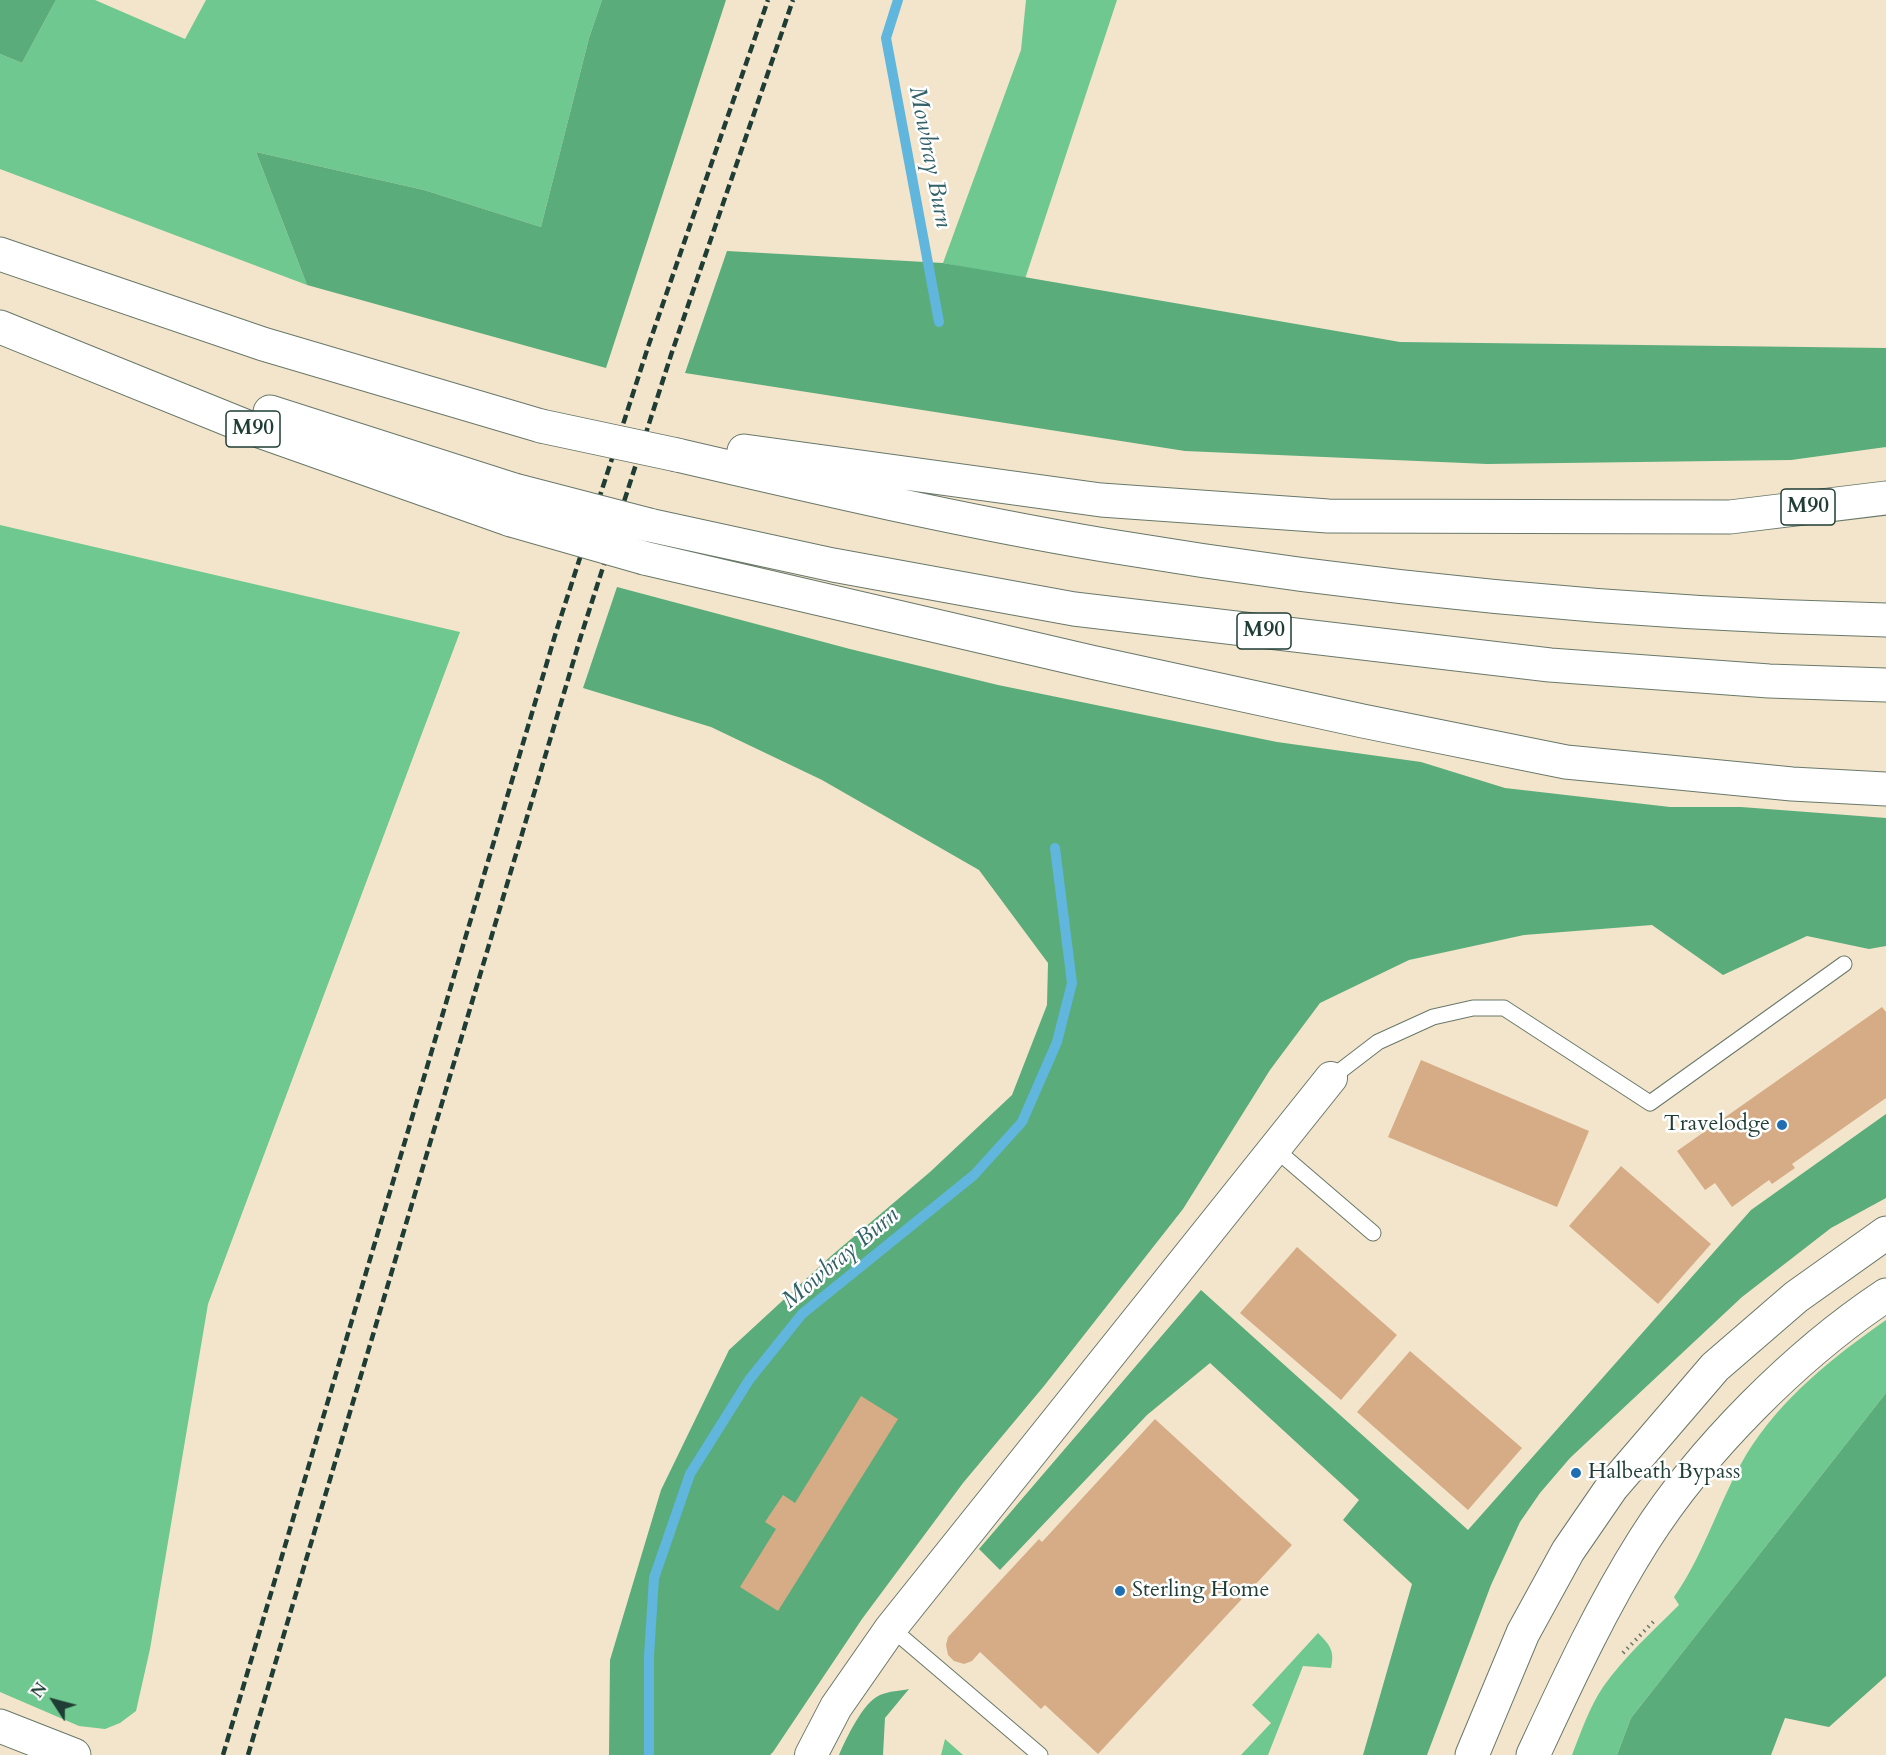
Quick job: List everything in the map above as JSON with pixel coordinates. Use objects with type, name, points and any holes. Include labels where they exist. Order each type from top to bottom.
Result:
[{"type":"main road","name":"M90","points":[[0,255],[262,344],[545,419],[676,448],[849,495],[1103,545],[1362,582],[1560,603],[1787,618],[1886,620]]},
{"type":"main road","name":"M90","points":[[0,326],[512,505],[644,558],[1102,664],[1566,762],[1792,784],[1886,789]]},
{"type":"main road","name":"M90","points":[[676,448],[865,469],[1101,500],[1328,516],[1730,517],[1886,498]]},
{"type":"main road","name":"M90","points":[[512,505],[649,525],[833,566],[1074,609],[1550,665],[1769,681],[1886,685]]},
{"type":"main road","points":[[1472,1755],[1523,1634],[1568,1551],[1612,1487],[1715,1367],[1796,1297],[1886,1233]]},
{"type":"main road","points":[[1533,1755],[1594,1628],[1644,1540],[1682,1486],[1730,1432],[1802,1359],[1886,1295]]},
{"type":"main road","points":[[0,1726],[74,1755]]},
{"type":"street","points":[[811,1755],[836,1707],[891,1628],[1330,1078]]},
{"type":"lane","points":[[1330,1078],[1378,1042],[1434,1017],[1473,1008],[1504,1008],[1650,1103],[1844,964]]},
{"type":"lane","points":[[1274,1148],[1373,1233]]},
{"type":"lane","points":[[891,1628],[1040,1755]]},
{"type":"green space","points":[[0,0],[56,0],[22,63],[0,54]]},
{"type":"green space","points":[[56,0],[95,0],[185,39],[206,0],[602,0],[589,38],[541,227],[424,190],[256,152],[307,285],[0,169],[0,54],[22,63]]},
{"type":"green space","points":[[602,0],[726,0],[606,368],[307,285],[256,152],[424,190],[541,227],[589,38]]},
{"type":"green space","points":[[1026,0],[1117,0],[1025,279],[943,263],[1021,50]]},
{"type":"green space","points":[[727,251],[943,263],[1400,342],[1886,348],[1886,447],[1791,460],[1487,464],[1185,451],[685,373]]},
{"type":"green space","points":[[0,525],[460,632],[208,1304],[150,1649],[136,1711],[120,1723],[105,1729],[79,1726],[0,1692]]},
{"type":"green space","points":[[617,587],[850,649],[998,685],[1277,742],[1421,762],[1505,788],[1670,807],[1741,807],[1886,818],[1886,946],[1869,949],[1807,936],[1723,975],[1652,925],[1524,935],[1409,960],[1320,1003],[1270,1070],[1183,1209],[1044,1386],[963,1483],[862,1619],[773,1752],[770,1755],[609,1755],[610,1660],[661,1490],[729,1350],[831,1256],[930,1172],[1012,1095],[1047,1005],[1048,963],[979,870],[822,780],[711,727],[583,688]]},
{"type":"green space","points":[[1886,1114],[1886,1198],[1831,1228],[1742,1297],[1570,1458],[1540,1493],[1520,1522],[1491,1585],[1427,1755],[1363,1755],[1412,1584],[1343,1520],[1359,1500],[1210,1363],[1147,1415],[1000,1570],[979,1549],[1201,1290],[1468,1530],[1751,1210]]},
{"type":"green space","points":[[1886,1320],[1886,1393],[1631,1718],[1617,1755],[1572,1755],[1589,1712],[1603,1687],[1629,1655],[1679,1605],[1674,1597],[1695,1563],[1736,1473],[1760,1435],[1791,1397],[1809,1380]]},
{"type":"green space","points":[[1886,1393],[1886,1676],[1829,1727],[1785,1718],[1771,1755],[1617,1755],[1631,1718]]},
{"type":"green space","points":[[1318,1633],[1330,1649],[1331,1668],[1303,1666],[1268,1755],[1241,1755],[1271,1723],[1252,1705]]},
{"type":"green space","points":[[909,1689],[885,1718],[883,1755],[839,1755],[867,1705],[880,1695]]},
{"type":"green space","points":[[945,1739],[963,1755],[941,1755]]},
{"type":"building","name":"Travelodge","points":[[1882,1007],[1886,1012],[1886,1098],[1792,1164],[1795,1168],[1772,1184],[1769,1180],[1732,1207],[1715,1183],[1705,1190],[1677,1151]]},
{"type":"building","points":[[1421,1060],[1589,1131],[1557,1207],[1388,1137]]},
{"type":"building","points":[[1621,1166],[1711,1244],[1658,1304],[1569,1226]]},
{"type":"building","points":[[1297,1247],[1397,1335],[1341,1400],[1240,1313]]},
{"type":"building","points":[[1410,1351],[1522,1448],[1468,1510],[1357,1412]]},
{"type":"building","points":[[861,1396],[898,1419],[778,1611],[740,1587],[776,1529],[765,1522],[783,1495],[795,1503]]},
{"type":"building","name":"Sterling Home","points":[[1155,1419],[1292,1545],[1098,1754],[1045,1705],[1041,1709],[980,1652],[972,1661],[964,1664],[954,1661],[948,1655],[946,1645],[948,1637],[1039,1539],[1042,1542]]},
{"type":"waterway","name":"Mowbray Burn","points":[[898,0],[886,38],[939,322]]},
{"type":"waterway","name":"Mowbray Burn","points":[[649,1755],[649,1656],[654,1578],[690,1474],[749,1380],[802,1314],[974,1175],[1022,1122],[1057,1042],[1072,983],[1055,848]]},
{"type":"railway","points":[[223,1755],[556,632],[648,347],[768,0]]},
{"type":"railway","points":[[248,1755],[580,639],[671,355],[793,0]]},
{"type":"place","name":"Travelodge","points":[[1782,1125]]},
{"type":"place","name":"Halbeath Bypass","points":[[1576,1473]]},
{"type":"place","name":"Sterling Home","points":[[1120,1591]]}]
